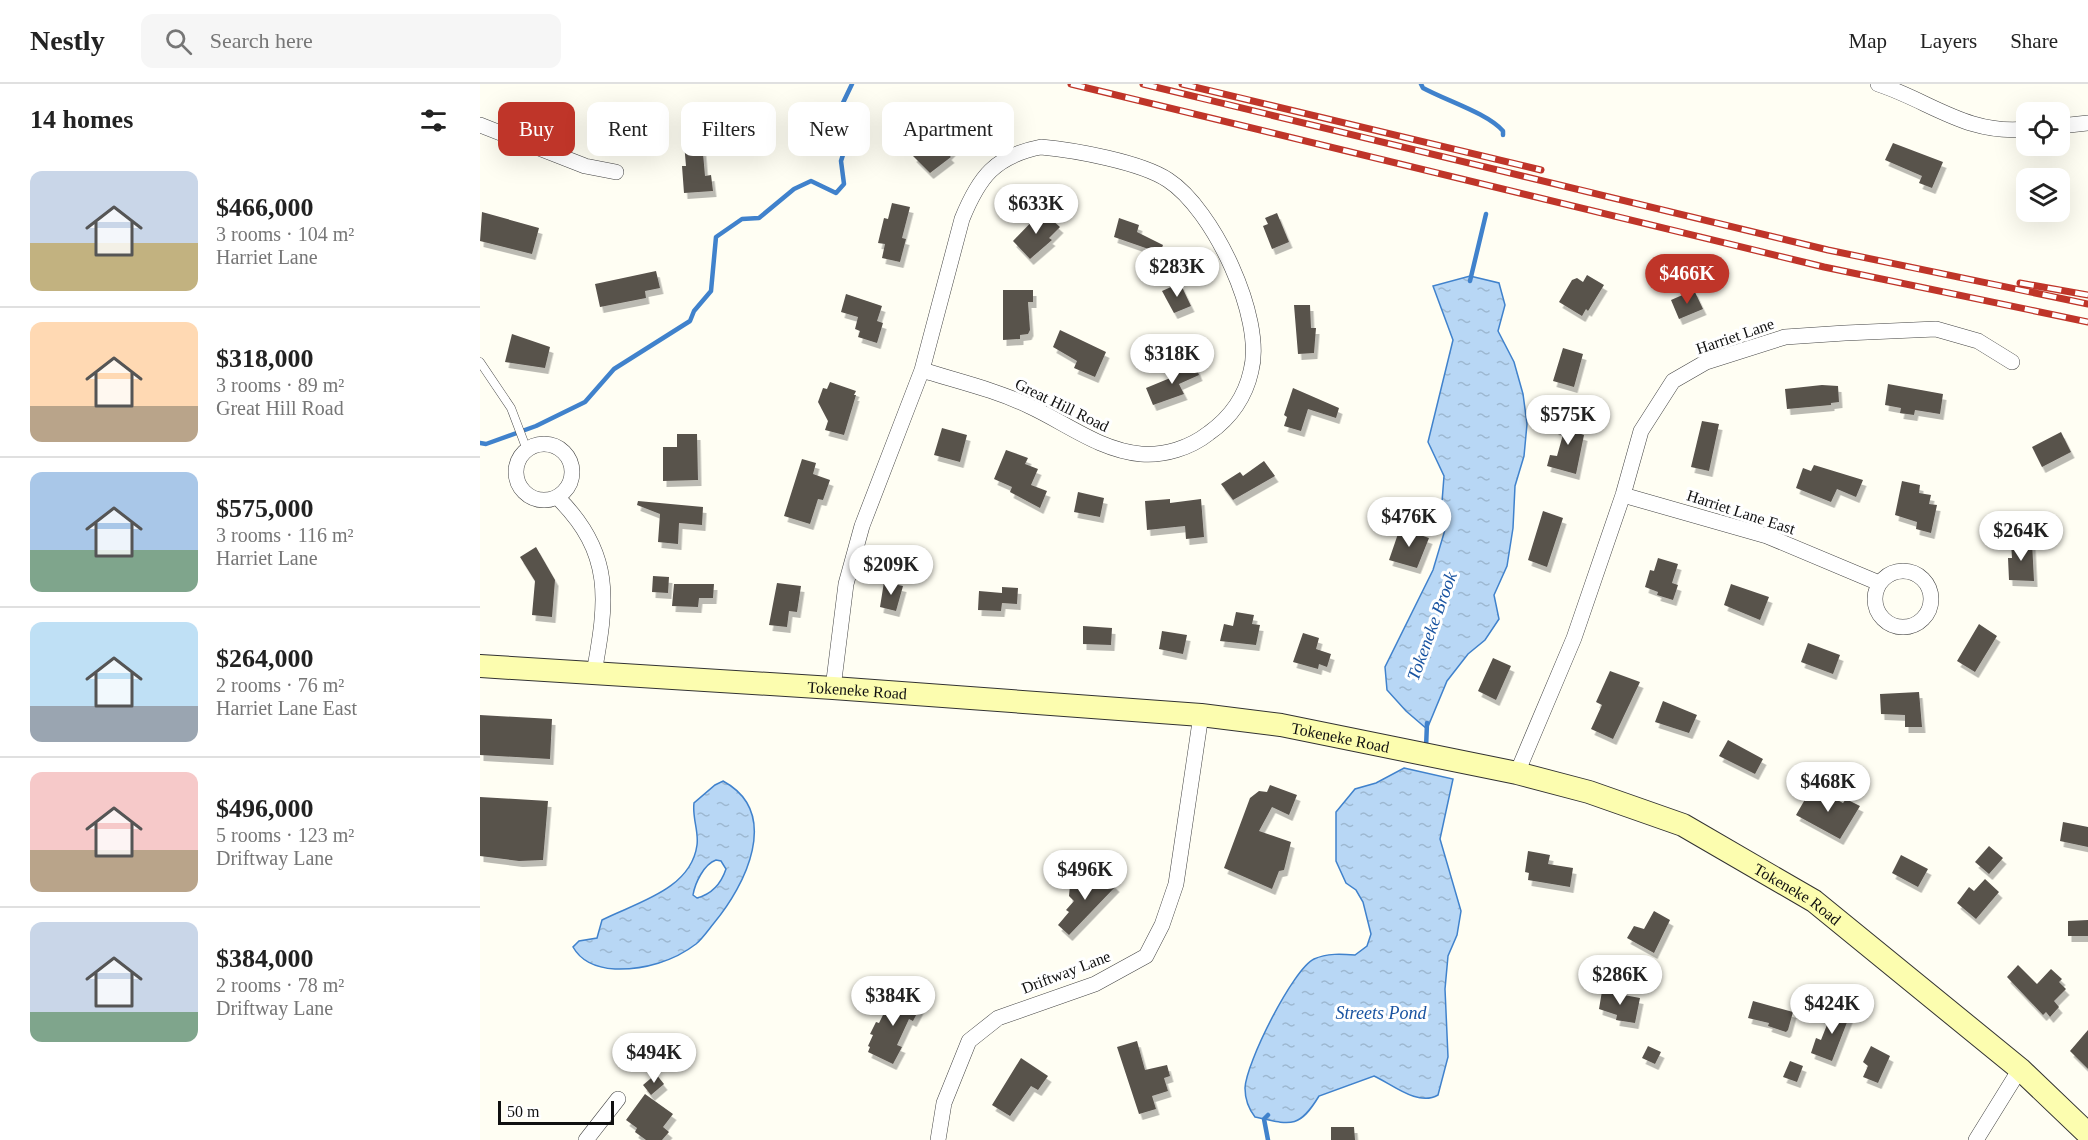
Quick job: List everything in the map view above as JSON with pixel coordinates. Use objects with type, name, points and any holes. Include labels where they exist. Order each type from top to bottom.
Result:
[{"type":"main road","name":"Tokeneke Road","points":[[480,666],[833,688],[1201,716],[1281,725],[1517,773],[1589,792],[1683,825],[1814,901],[2020,1069],[2088,1134]]},
{"type":"street","points":[[1878,84],[1959,121],[2016,130]]},
{"type":"street","points":[[2070,125],[2088,123]]},
{"type":"street","points":[[480,125],[585,166],[616,172]]},
{"type":"street","name":"Great Hill Road","points":[[833,688],[846,584],[862,526],[922,370],[959,229],[970,199],[982,180],[1000,162],[1018,152],[1041,147],[1094,156],[1141,168],[1167,179],[1186,194],[1213,227],[1234,274],[1248,315],[1253,349],[1252,370],[1246,388],[1224,422],[1203,437],[1183,447],[1160,454],[1110,448],[1027,405],[922,370]]},
{"type":"street","name":"Harriet Lane","points":[[1517,773],[1574,638],[1623,495],[1641,431],[1673,381],[1706,362],[1785,337],[1936,329],[1978,341],[2012,362]]},
{"type":"street","points":[[525,445],[552,445],[569,458],[571,480],[566,490],[557,497],[536,499],[526,494],[519,485],[517,464],[525,445]]},
{"type":"street","name":"Harriet Lane East","points":[[1623,495],[1767,536],[1879,584]]},
{"type":"street","points":[[557,497],[573,513],[597,550],[604,602],[594,673]]},
{"type":"street","name":"Driftway Lane","points":[[938,1140],[944,1103],[969,1041],[998,1018],[1095,984],[1146,956],[1162,925],[1176,884],[1201,716]]},
{"type":"street","points":[[1976,1140],[2020,1069]]},
{"type":"street","points":[[586,1140],[618,1100]]},
{"type":"lane","points":[[480,362],[511,408],[525,445]]},
{"type":"water","points":[[1470,276],[1499,283],[1505,305],[1498,331],[1514,362],[1523,394],[1527,424],[1524,456],[1515,486],[1513,528],[1507,566],[1494,595],[1499,619],[1485,640],[1468,654],[1447,681],[1427,729],[1387,690],[1385,667],[1433,570],[1447,523],[1442,502],[1444,476],[1428,442],[1453,340],[1433,286]]},
{"type":"water","name":"Streets Pond","points":[[1404,768],[1453,779],[1440,839],[1461,911],[1457,935],[1448,956],[1445,989],[1448,1057],[1438,1095],[1430,1098],[1414,1096],[1374,1076],[1319,1096],[1306,1114],[1293,1122],[1277,1122],[1255,1117],[1246,1096],[1247,1076],[1272,1018],[1294,980],[1314,959],[1329,955],[1355,955],[1367,946],[1371,934],[1363,902],[1356,890],[1346,883],[1336,861],[1336,812],[1355,789],[1376,783]]},
{"type":"water","points":[[723,781],[741,795],[751,811],[754,830],[752,850],[746,870],[726,908],[696,944],[668,960],[626,969],[603,967],[586,961],[573,947],[579,941],[597,938],[602,920],[660,893],[684,873],[693,860],[697,845],[694,803]],"holes":[[[721,861],[726,869],[721,879],[715,888],[697,898],[693,895],[701,874],[712,862]]]},
{"type":"building","points":[[1893,143],[1943,162],[1932,188],[1919,183],[1922,176],[1885,160]]},
{"type":"building","points":[[685,156],[703,156],[705,176],[711,175],[713,191],[684,193],[682,166],[686,166]]},
{"type":"building","points":[[913,156],[951,157],[930,173]]},
{"type":"building","points":[[892,203],[910,207],[902,238],[906,239],[900,262],[882,258],[885,244],[878,243],[884,218],[888,219]]},
{"type":"building","points":[[1042,211],[1060,227],[1049,238],[1052,240],[1030,259],[1013,241]]},
{"type":"building","points":[[482,212],[539,228],[532,254],[480,241]]},
{"type":"building","points":[[1277,213],[1289,242],[1272,249],[1263,226],[1268,224],[1265,218]]},
{"type":"building","points":[[1119,218],[1139,225],[1137,232],[1163,245],[1160,253],[1114,237]]},
{"type":"building","points":[[656,271],[660,288],[645,291],[646,298],[600,307],[595,284]]},
{"type":"building","points":[[1587,275],[1604,285],[1588,311],[1586,309],[1582,316],[1559,302],[1572,280],[1577,278],[1583,282]]},
{"type":"building","points":[[1180,283],[1191,306],[1174,313],[1162,291]]},
{"type":"building","points":[[1003,290],[1033,290],[1033,302],[1028,302],[1030,330],[1028,334],[1020,335],[1020,339],[1003,340]]},
{"type":"building","points":[[1694,290],[1703,309],[1679,319],[1671,300]]},
{"type":"building","points":[[846,294],[882,306],[877,321],[883,323],[877,343],[858,337],[860,331],[855,329],[858,317],[841,312]]},
{"type":"building","points":[[1294,305],[1310,305],[1311,328],[1316,328],[1314,353],[1298,354]]},
{"type":"building","points":[[1060,330],[1106,352],[1095,377],[1074,368],[1077,361],[1053,347]]},
{"type":"building","points":[[512,334],[550,347],[545,368],[505,362]]},
{"type":"building","points":[[1563,348],[1583,354],[1574,387],[1553,381]]},
{"type":"building","points":[[1194,362],[1199,375],[1179,384],[1184,394],[1153,405],[1146,388],[1175,376],[1173,370]]},
{"type":"building","points":[[830,382],[856,391],[844,435],[825,430],[828,421],[818,402],[823,388],[827,389]]},
{"type":"building","points":[[1888,384],[1943,394],[1940,414],[1915,410],[1914,415],[1900,413],[1901,408],[1885,405]]},
{"type":"building","points":[[1822,385],[1838,386],[1839,402],[1831,403],[1831,405],[1787,409],[1785,389]]},
{"type":"building","points":[[1293,388],[1339,408],[1336,418],[1308,409],[1301,431],[1284,426],[1287,417],[1284,415]]},
{"type":"building","points":[[1559,414],[1579,419],[1575,432],[1584,435],[1576,474],[1547,466],[1550,455],[1557,456],[1564,431],[1555,429]]},
{"type":"building","points":[[1702,421],[1719,424],[1709,471],[1691,467]]},
{"type":"building","points":[[942,428],[967,435],[960,462],[934,455]]},
{"type":"building","points":[[2061,432],[2071,452],[2042,467],[2032,447]]},
{"type":"building","points":[[677,434],[697,434],[698,480],[663,481],[663,447],[677,447]]},
{"type":"building","points":[[1006,450],[1028,458],[1025,464],[1038,469],[1031,485],[1047,491],[1040,508],[1010,492],[1012,487],[994,479]]},
{"type":"building","points":[[802,459],[816,463],[813,474],[830,480],[823,500],[818,499],[810,524],[784,516]]},
{"type":"building","points":[[1264,461],[1275,476],[1233,500],[1221,484],[1240,472],[1243,476]]},
{"type":"building","points":[[1814,465],[1863,480],[1856,497],[1837,489],[1831,502],[1796,488],[1803,468],[1811,471]]},
{"type":"building","points":[[1902,481],[1920,485],[1919,493],[1931,495],[1929,504],[1937,505],[1931,533],[1916,529],[1917,522],[1895,515]]},
{"type":"building","points":[[1078,492],[1104,498],[1100,517],[1074,512]]},
{"type":"building","points":[[1170,499],[1170,503],[1201,499],[1204,537],[1186,539],[1185,526],[1147,530],[1145,501]]},
{"type":"building","points":[[638,501],[703,507],[702,525],[679,523],[678,544],[658,542],[660,514],[637,505]]},
{"type":"building","points":[[1543,511],[1563,518],[1547,567],[1528,560]]},
{"type":"building","points":[[1400,528],[1429,538],[1417,568],[1389,560]]},
{"type":"building","points":[[2032,542],[2034,581],[2009,580],[2008,558],[2012,558],[2011,543]]},
{"type":"building","points":[[536,547],[555,580],[552,617],[532,615],[535,581],[520,557]]},
{"type":"building","points":[[1658,558],[1678,564],[1672,583],[1678,585],[1673,600],[1657,595],[1658,592],[1645,587],[1650,570],[1654,571]]},
{"type":"building","points":[[653,576],[669,577],[668,593],[652,592]]},
{"type":"building","points":[[884,582],[903,586],[896,611],[880,607]]},
{"type":"building","points":[[777,583],[801,586],[797,612],[789,611],[787,627],[769,625]]},
{"type":"building","points":[[674,584],[714,584],[713,598],[699,598],[698,607],[672,606]]},
{"type":"building","points":[[1731,584],[1769,597],[1760,620],[1724,605]]},
{"type":"building","points":[[1002,587],[1018,588],[1017,604],[1002,603],[1001,611],[978,610],[979,591],[1002,593]]},
{"type":"building","points":[[1236,612],[1254,615],[1252,624],[1260,625],[1256,645],[1220,641],[1224,624],[1233,626]]},
{"type":"building","points":[[1979,624],[1997,636],[1975,672],[1957,661]]},
{"type":"building","points":[[1083,626],[1112,628],[1111,645],[1083,644]]},
{"type":"building","points":[[1162,631],[1187,635],[1183,654],[1159,649]]},
{"type":"building","points":[[1303,633],[1319,638],[1316,649],[1331,654],[1327,667],[1319,664],[1318,669],[1293,662]]},
{"type":"building","points":[[1808,643],[1840,655],[1833,674],[1801,662]]},
{"type":"building","points":[[1493,658],[1511,666],[1496,700],[1478,691]]},
{"type":"building","points":[[1610,671],[1640,682],[1613,739],[1591,729],[1602,705],[1596,702]]},
{"type":"building","points":[[1919,692],[1922,727],[1905,727],[1905,715],[1881,714],[1880,694]]},
{"type":"building","points":[[1663,701],[1697,715],[1689,733],[1655,722]]},
{"type":"building","points":[[480,715],[552,719],[550,759],[480,755]]},
{"type":"building","points":[[1728,740],[1763,759],[1755,774],[1719,756]]},
{"type":"building","points":[[1270,785],[1297,795],[1289,815],[1272,807],[1259,831],[1291,842],[1284,870],[1279,871],[1272,889],[1224,868],[1250,798],[1259,791],[1267,792]]},
{"type":"building","points":[[1811,789],[1826,798],[1828,795],[1843,803],[1846,799],[1860,806],[1840,839],[1796,815]]},
{"type":"building","points":[[480,797],[548,801],[543,860],[519,861],[480,856]]},
{"type":"building","points":[[2063,822],[2088,827],[2088,847],[2060,841]]},
{"type":"building","points":[[1989,846],[2003,858],[1989,874],[1975,862]]},
{"type":"building","points":[[1528,851],[1550,855],[1548,864],[1573,868],[1570,887],[1528,880],[1529,873],[1525,872]]},
{"type":"building","points":[[1901,855],[1928,869],[1918,887],[1892,873]]},
{"type":"building","points":[[1105,875],[1116,886],[1069,935],[1058,925],[1069,912],[1066,910],[1074,901],[1069,896],[1070,884],[1081,881],[1087,887],[1095,877],[1099,881]]},
{"type":"building","points":[[1985,879],[1999,892],[1976,919],[1957,903],[1969,887],[1974,891]]},
{"type":"building","points":[[1654,911],[1670,920],[1654,953],[1627,938],[1634,926],[1644,929]]},
{"type":"building","points":[[2088,920],[2088,936],[2068,936],[2068,921]]},
{"type":"building","points":[[2018,965],[2037,984],[2051,969],[2062,979],[2059,982],[2066,989],[2054,1001],[2059,1007],[2050,1017],[2046,1012],[2043,1015],[2007,977]]},
{"type":"building","points":[[895,991],[922,1004],[913,1021],[909,1019],[897,1045],[902,1047],[893,1064],[868,1052],[870,1047],[868,1046],[873,1035],[870,1034],[876,1022],[879,1023]]},
{"type":"building","points":[[1602,991],[1640,998],[1635,1023],[1616,1020],[1617,1015],[1599,1009]]},
{"type":"building","points":[[1753,1001],[1793,1012],[1788,1030],[1786,1032],[1768,1026],[1769,1023],[1748,1018]]},
{"type":"building","points":[[1834,1007],[1851,1012],[1832,1061],[1811,1053],[1816,1038],[1821,1040]]},
{"type":"building","points":[[2088,1030],[2088,1069],[2070,1051]]},
{"type":"building","points":[[1137,1041],[1145,1070],[1167,1065],[1170,1076],[1164,1078],[1168,1091],[1152,1096],[1156,1109],[1139,1114],[1117,1047]]},
{"type":"building","points":[[1648,1046],[1661,1052],[1655,1064],[1642,1058]]},
{"type":"building","points":[[1871,1046],[1890,1056],[1878,1083],[1863,1077],[1868,1066],[1863,1062]]},
{"type":"building","points":[[1021,1058],[1048,1076],[1038,1090],[1031,1086],[1010,1116],[992,1105]]},
{"type":"building","points":[[1790,1061],[1803,1066],[1797,1082],[1783,1077]]},
{"type":"building","points":[[656,1074],[664,1084],[651,1095],[643,1085]]},
{"type":"building","points":[[645,1094],[673,1114],[663,1127],[669,1132],[662,1140],[646,1140],[635,1132],[637,1128],[626,1120]]},
{"type":"building","points":[[1331,1127],[1354,1127],[1355,1140],[1331,1140]]},
{"type":"waterway","points":[[480,443],[486,444],[536,426],[585,402],[614,369],[690,321],[694,311],[711,291],[716,237],[742,219],[759,218],[794,189],[811,181],[836,193],[844,184],[841,161],[849,136],[841,107],[852,84]]},
{"type":"waterway","name":"Tokeneke Brook","points":[[1421,84],[1423,88],[1487,119],[1503,131],[1503,135]]},
{"type":"waterway","name":"Tokeneke Brook","points":[[1470,281],[1486,214]]},
{"type":"waterway","name":"Tokeneke Brook","points":[[1426,748],[1427,723]]},
{"type":"waterway","name":"Tokeneke Brook","points":[[1268,1115],[1264,1119],[1268,1140]]},
{"type":"railway","points":[[1071,84],[1824,267],[2088,322]]},
{"type":"railway","points":[[1143,84],[1828,250],[2088,304]]},
{"type":"railway","points":[[1182,84],[1541,170]]},
{"type":"railway","points":[[2020,283],[2088,295]]}]
